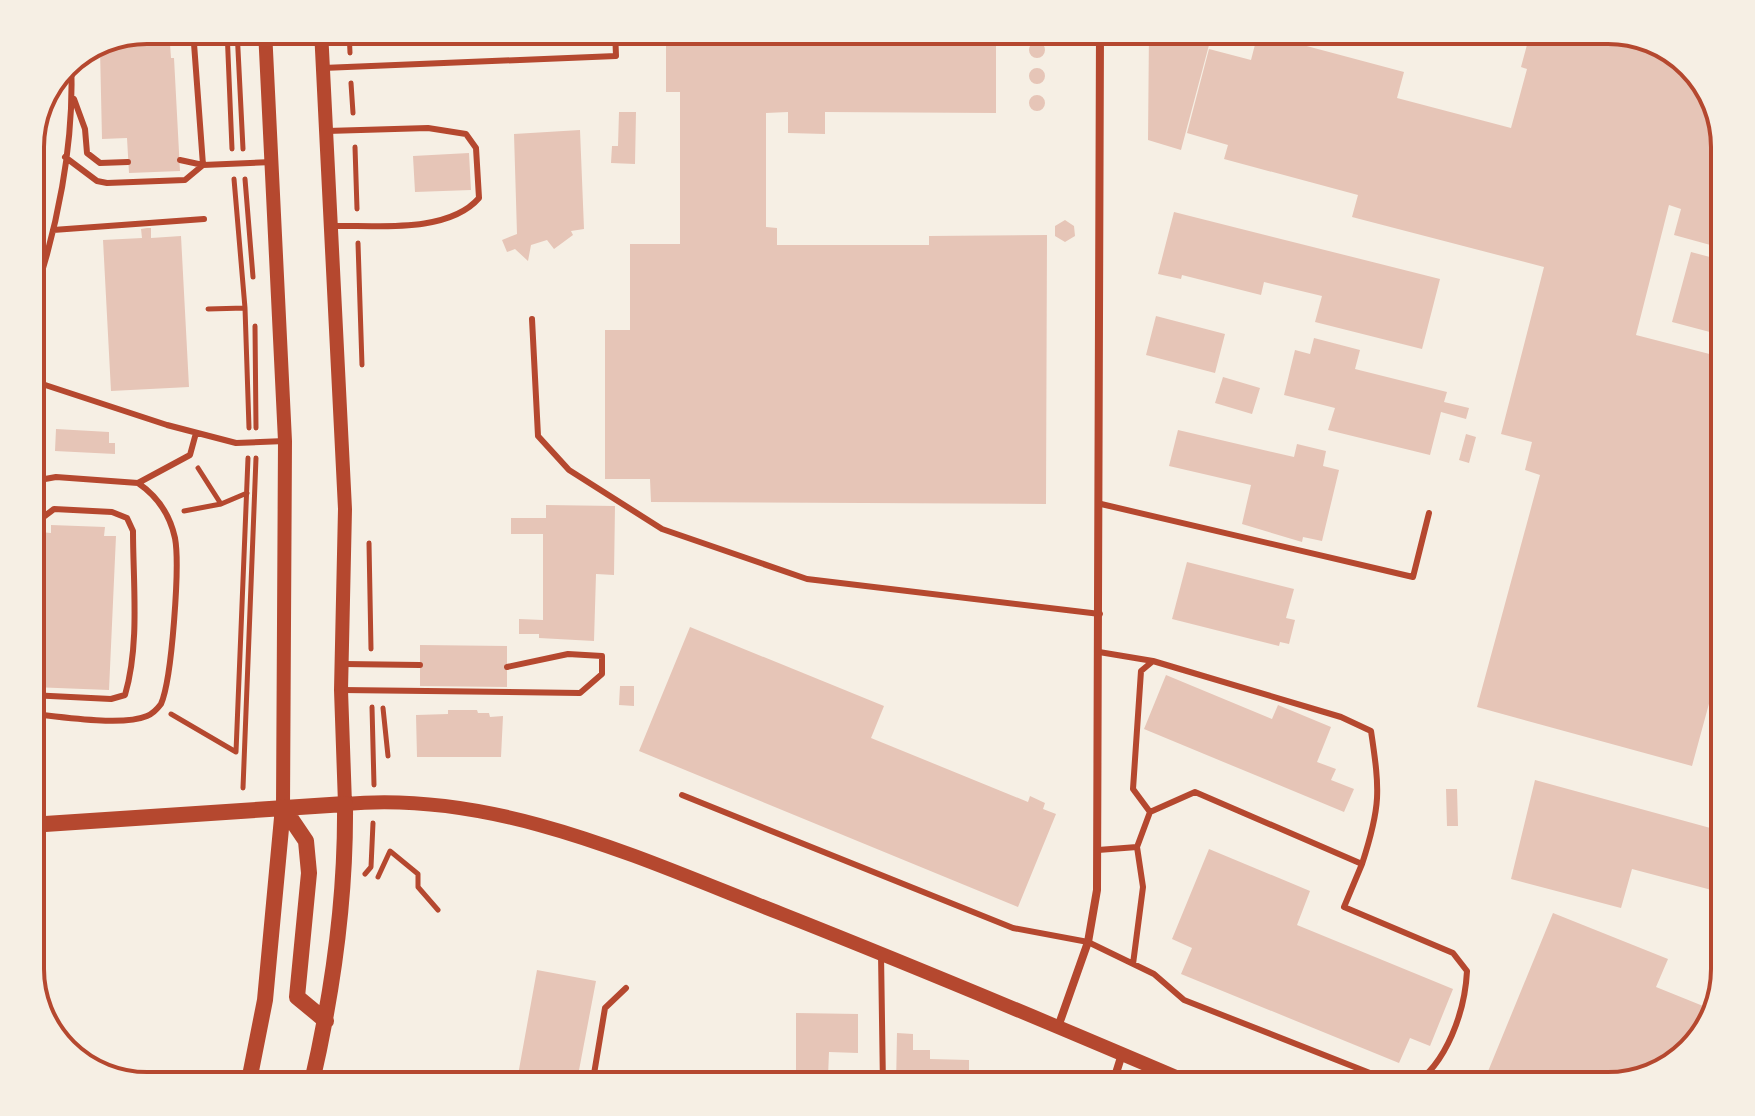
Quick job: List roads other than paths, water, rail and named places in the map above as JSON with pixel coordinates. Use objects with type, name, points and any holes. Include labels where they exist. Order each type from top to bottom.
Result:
[{"type":"main road","points":[[44,824],[345,804],[345,893],[326,1021],[314,1072]]},
{"type":"main road","points":[[283,807],[306,841],[309,873],[297,997],[326,1021]]},
{"type":"main road","points":[[251,1072],[265,1000],[283,807]]},
{"type":"street","points":[[266,44],[285,441],[283,807]]},
{"type":"street","points":[[322,44],[345,509],[341,690],[345,804],[374,801],[483,813],[588,838],[881,954],[1164,1072]]},
{"type":"street","points":[[1057,1029],[1088,942],[1097,890],[1101,504],[1100,44]]},
{"type":"street","points":[[1116,1072],[1122,1054]]},
{"type":"lane","points":[[194,44],[203,165]]},
{"type":"lane","points":[[323,68],[616,56],[616,44]]},
{"type":"lane","points":[[44,261],[53,230],[65,157],[73,96],[72,77]]},
{"type":"lane","points":[[73,96],[85,129],[87,153],[100,163],[128,162]]},
{"type":"lane","points":[[327,131],[428,128],[466,134],[476,148],[479,198],[470,208],[436,221],[331,226]]},
{"type":"lane","points":[[65,157],[97,181],[107,183],[185,180],[203,165]]},
{"type":"lane","points":[[180,160],[203,165],[272,162]]},
{"type":"lane","points":[[53,230],[204,219]]},
{"type":"lane","points":[[532,319],[538,436],[569,470],[662,529],[807,579],[1100,614]]},
{"type":"lane","points":[[44,384],[236,443],[285,441]]},
{"type":"lane","points":[[138,483],[190,455],[196,433]]},
{"type":"lane","points":[[44,479],[56,477],[138,483],[151,492],[167,514],[175,540],[173,611],[166,685],[160,707],[148,716],[128,719],[44,715]]},
{"type":"lane","points":[[1101,504],[1413,577],[1429,513]]},
{"type":"lane","points":[[44,516],[54,509],[112,512],[127,518],[133,531],[133,624],[130,677],[125,695],[111,699],[44,696]]},
{"type":"lane","points":[[1099,652],[1153,661],[1341,717],[1371,731],[1380,790],[1375,824],[1344,907],[1453,953],[1467,971],[1466,997],[1433,1072]]},
{"type":"lane","points":[[341,690],[580,693],[602,674],[602,656],[568,654],[507,667]]},
{"type":"lane","points":[[1150,812],[1133,789],[1141,671],[1153,661]]},
{"type":"lane","points":[[342,664],[420,665]]},
{"type":"lane","points":[[1133,964],[1143,887],[1137,847],[1150,812],[1195,792],[1362,864]]},
{"type":"lane","points":[[682,795],[1013,928],[1088,942],[1154,974],[1184,1000],[1367,1072]]},
{"type":"lane","points":[[1098,850],[1137,847]]},
{"type":"lane","points":[[881,954],[883,1072]]},
{"type":"lane","points":[[594,1072],[605,1008],[626,988]]}]
